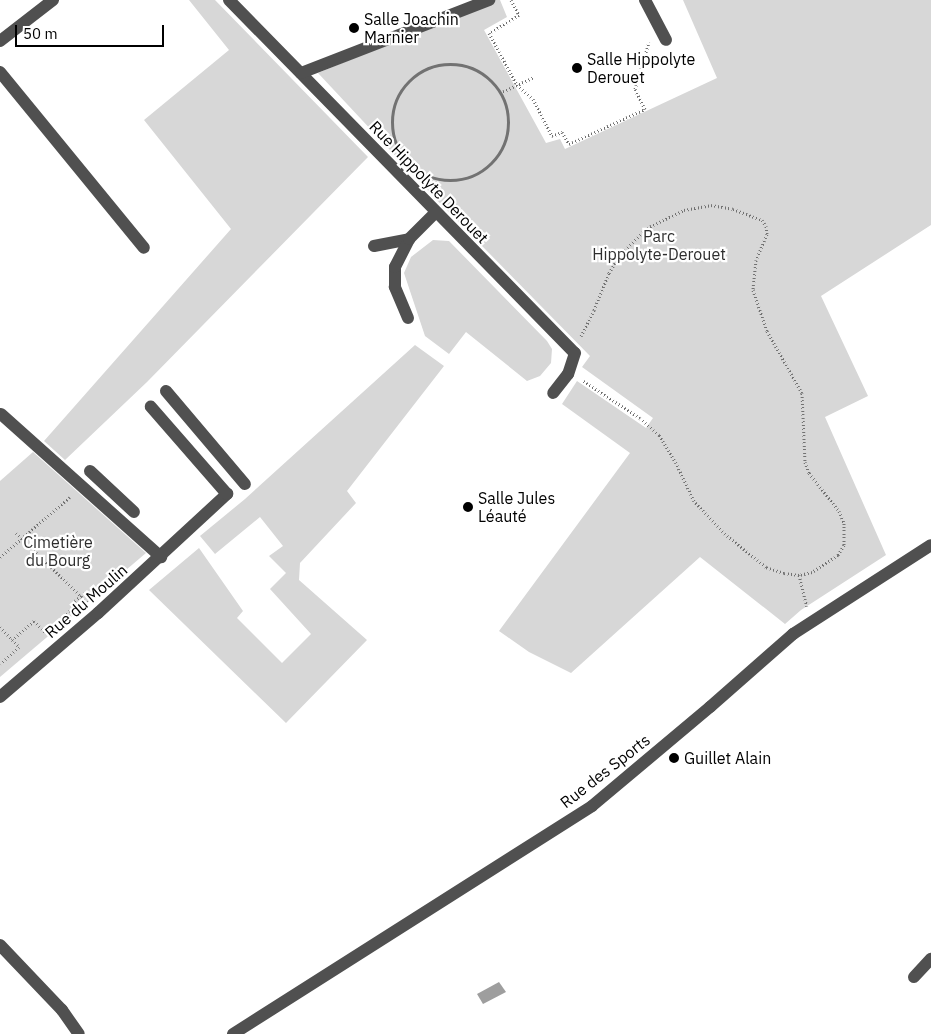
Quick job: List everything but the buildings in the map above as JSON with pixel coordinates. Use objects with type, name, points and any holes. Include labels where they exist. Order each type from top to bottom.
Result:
[{"type":"street","points":[[0,41],[53,0]]},
{"type":"street","name":"Rue Hippolyte Derouet","points":[[229,0],[568,347]]},
{"type":"street","points":[[301,74],[489,0]]},
{"type":"street","points":[[644,0],[666,40]]},
{"type":"street","points":[[0,72],[144,248]]},
{"type":"street","points":[[408,318],[395,287],[395,267],[409,239],[436,212]]},
{"type":"street","points":[[374,246],[409,239]]},
{"type":"street","points":[[553,393],[569,371],[575,353],[568,347]]},
{"type":"street","points":[[166,391],[245,484]]},
{"type":"street","name":"Rue du Moulin","points":[[0,697],[161,557],[227,494],[152,407]]},
{"type":"street","points":[[1,414],[161,557]]},
{"type":"street","points":[[90,471],[134,512]]},
{"type":"street","name":"Rue des Sports","points":[[232,1034],[592,806],[710,707],[793,634],[931,545]]},
{"type":"street","points":[[0,945],[62,1010],[80,1034]]},
{"type":"street","points":[[914,977],[931,959]]},
{"type":"path","points":[[511,0],[519,15],[489,33],[517,85],[533,99],[552,136],[562,132],[569,144],[645,109],[635,89],[655,20]]},
{"type":"path","points":[[441,63],[461,64],[480,70],[495,83],[500,93],[505,100],[509,120],[506,140],[497,157],[484,170],[466,178],[439,179],[429,177],[413,168],[401,154],[393,136],[391,118],[396,99],[406,82],[422,70],[441,63]]},
{"type":"path","points":[[500,93],[535,77]]},
{"type":"path","points":[[568,347],[587,328],[608,273],[620,255],[647,228],[684,210],[711,205],[733,209],[762,220],[766,226],[766,234],[756,260],[754,290],[767,331],[802,393],[805,462],[809,473],[839,512],[846,533],[844,545],[838,555],[812,572],[799,575],[784,573],[766,567],[725,534],[694,501],[676,463],[659,435],[640,418],[569,371]]},
{"type":"path","points":[[0,557],[72,495]]},
{"type":"path","points":[[16,532],[98,613]]},
{"type":"path","points":[[799,575],[804,601],[815,620]]},
{"type":"path","points":[[12,640],[34,621],[46,633],[73,608],[75,601],[85,593],[94,592],[102,586]]},
{"type":"path","points":[[0,627],[20,647],[0,664]]},
{"type":"green space","points":[[189,0],[215,0],[368,157],[147,382],[65,460],[44,441],[231,229],[144,120],[229,50]]},
{"type":"green space","name":"Parc Hippolyte-Derouet","points":[[494,0],[500,0],[507,17],[484,30],[546,143],[560,139],[565,149],[717,78],[683,0],[931,0],[931,225],[821,296],[868,396],[825,417],[886,555],[801,610],[785,624],[700,557],[571,673],[529,652],[499,631],[630,453],[562,404],[577,381],[646,428],[653,418],[582,367],[590,356],[433,196],[318,73]]},
{"type":"green space","points":[[433,240],[449,241],[547,341],[552,349],[551,363],[540,376],[527,381],[466,332],[449,354],[425,336],[404,273],[411,257]]},
{"type":"green space","points":[[415,345],[444,366],[347,491],[356,503],[300,563],[299,580],[367,640],[286,723],[149,590],[199,548],[243,611],[237,618],[282,663],[311,634],[270,589],[286,573],[269,556],[283,546],[260,517],[215,554],[200,536],[245,499]]},
{"type":"green space","name":"Cimetière du Bourg","points":[[33,452],[146,553],[0,677],[0,481]]},
{"type":"shaded area","points":[[499,982],[506,992],[483,1004],[477,994]]},
{"type":"place","name":"Salle Joachin Marnier","points":[[354,28]]},
{"type":"place","name":"Salle Hippolyte Derouet","points":[[577,68]]},
{"type":"place","name":"Salle Jules Léauté","points":[[468,507]]},
{"type":"place","name":"Guillet Alain","points":[[674,758]]}]
